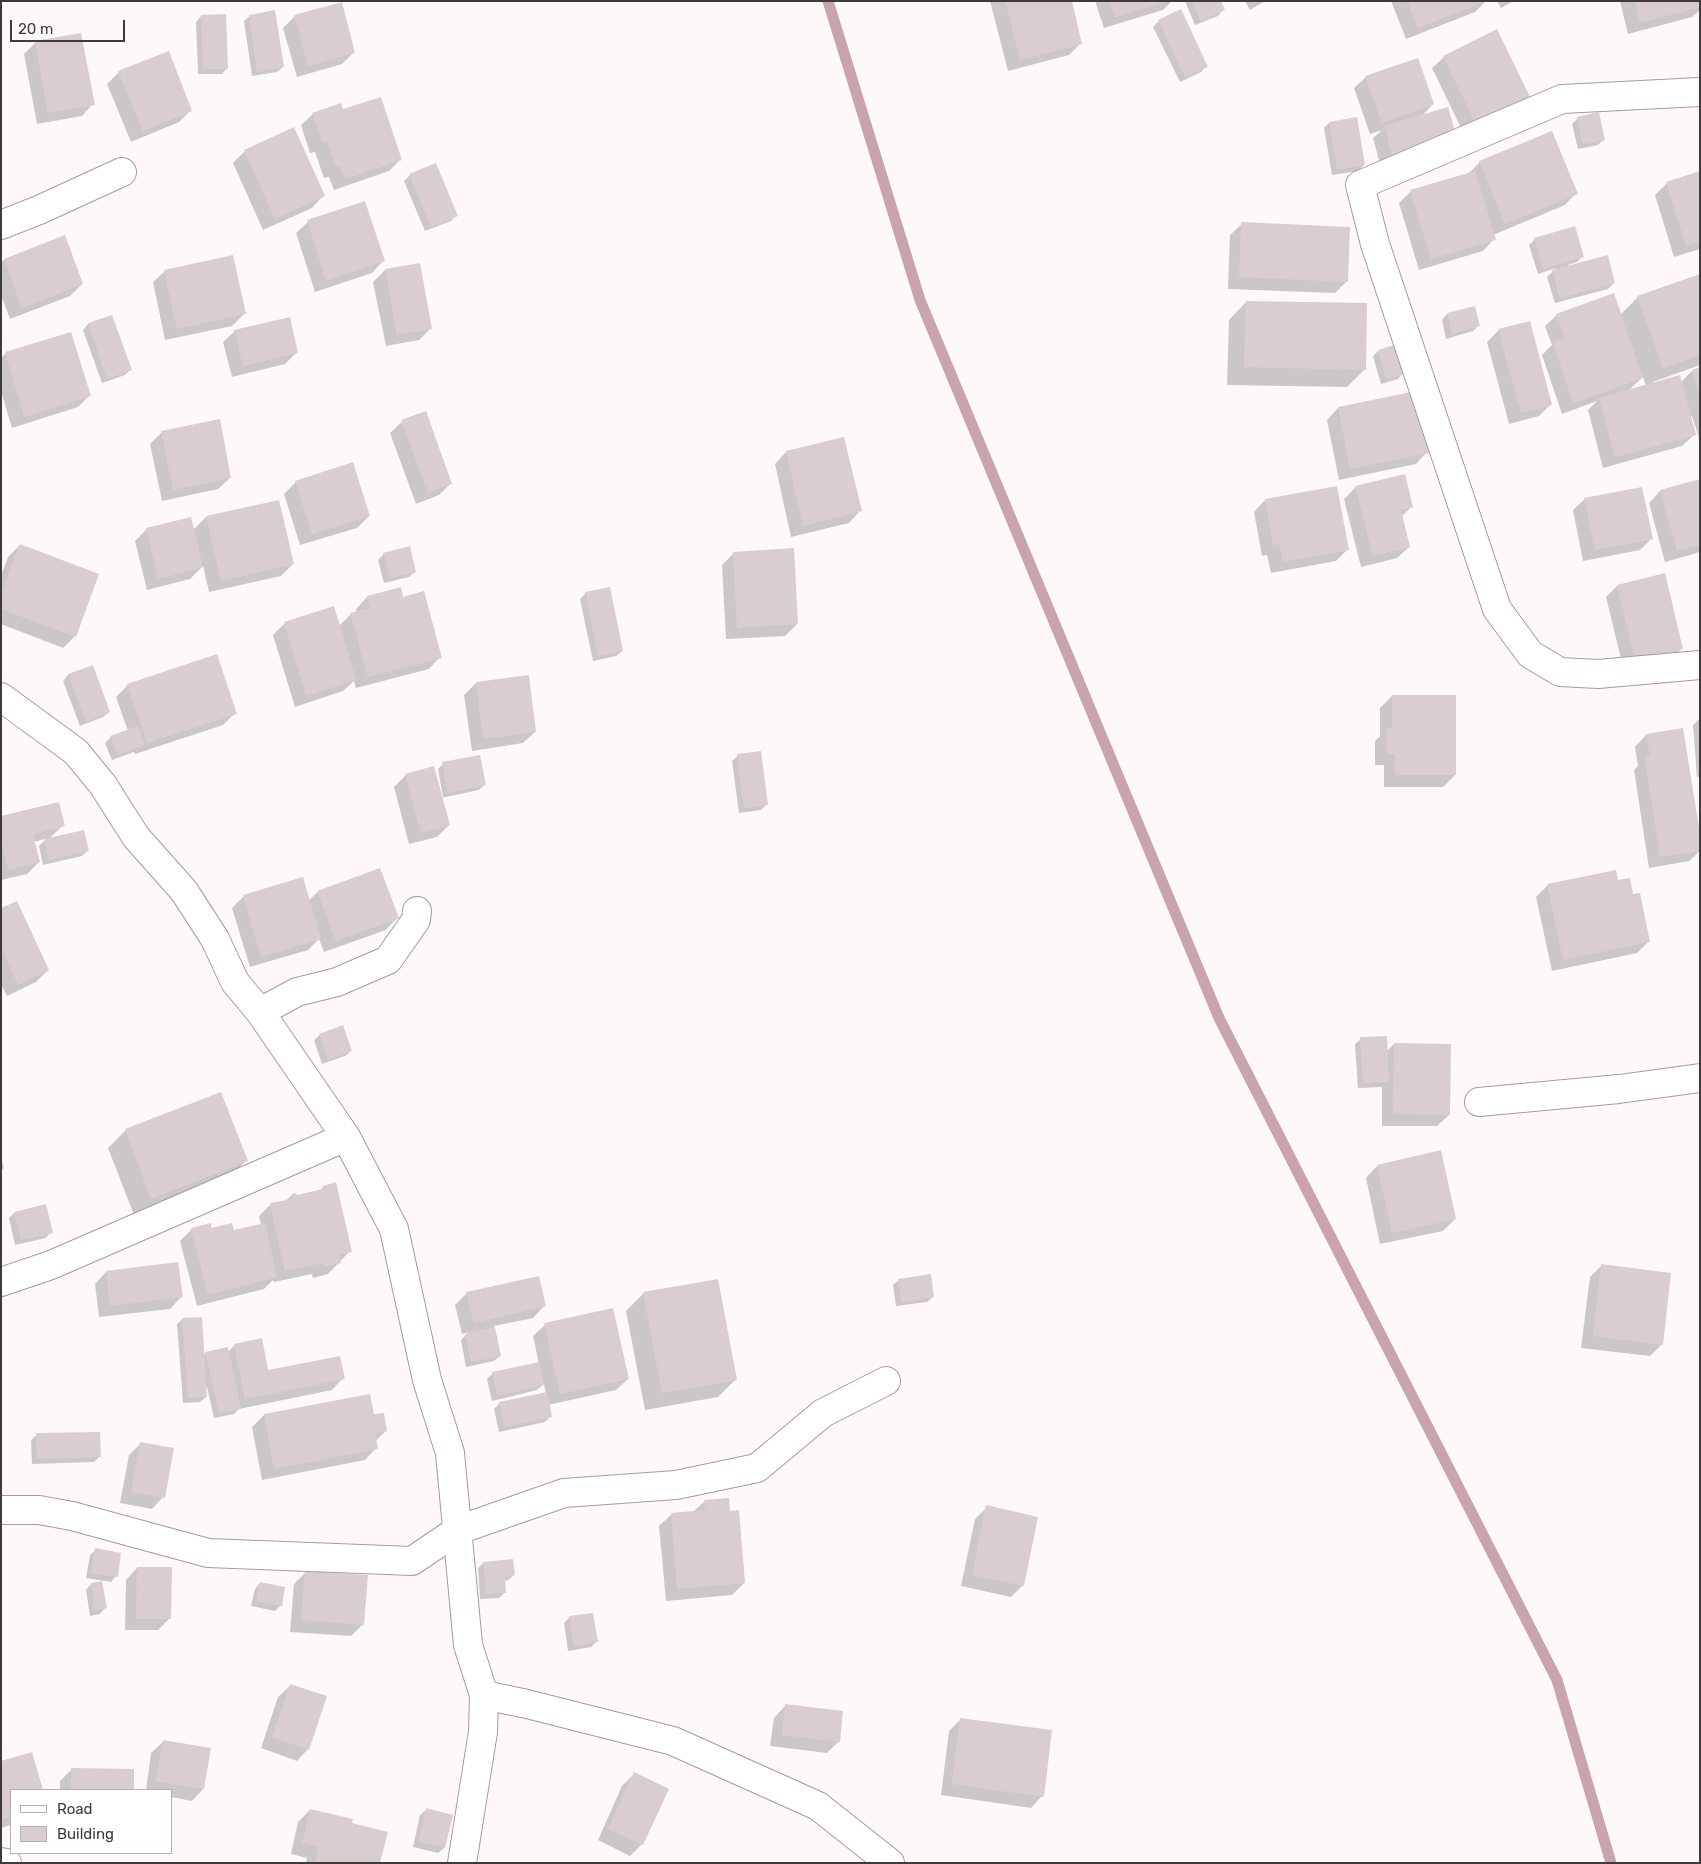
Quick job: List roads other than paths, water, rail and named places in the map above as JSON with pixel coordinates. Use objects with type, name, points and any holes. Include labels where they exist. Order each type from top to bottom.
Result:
[{"type":"street","points":[[1700,92],[1562,99],[1360,185],[1375,244],[1497,609],[1530,654],[1560,672],[1598,674],[1700,665]]},
{"type":"street","points":[[1,225],[39,210],[122,172]]},
{"type":"street","points":[[1,697],[76,752],[103,784],[136,837],[184,891],[215,938],[235,982],[260,1012],[346,1137],[394,1229],[427,1380],[450,1453],[468,1645],[484,1696],[483,1732],[462,1863]]},
{"type":"street","points":[[260,1012],[297,992],[337,982],[388,960],[416,920],[417,911]]},
{"type":"street","points":[[1480,1102],[1700,1078]]},
{"type":"street","points":[[1,1282],[51,1265],[346,1137]]},
{"type":"street","points":[[1,1510],[48,1511],[208,1553],[412,1561],[458,1530],[564,1493],[676,1485],[757,1468],[823,1413],[886,1381]]},
{"type":"street","points":[[484,1696],[527,1704],[673,1741],[818,1806],[890,1863]]},
{"type":"street","points":[[1,1862],[7,1863]]},
{"type":"waterway","points":[[828,1],[920,300],[1219,1018],[1557,1680],[1611,1863]]}]
